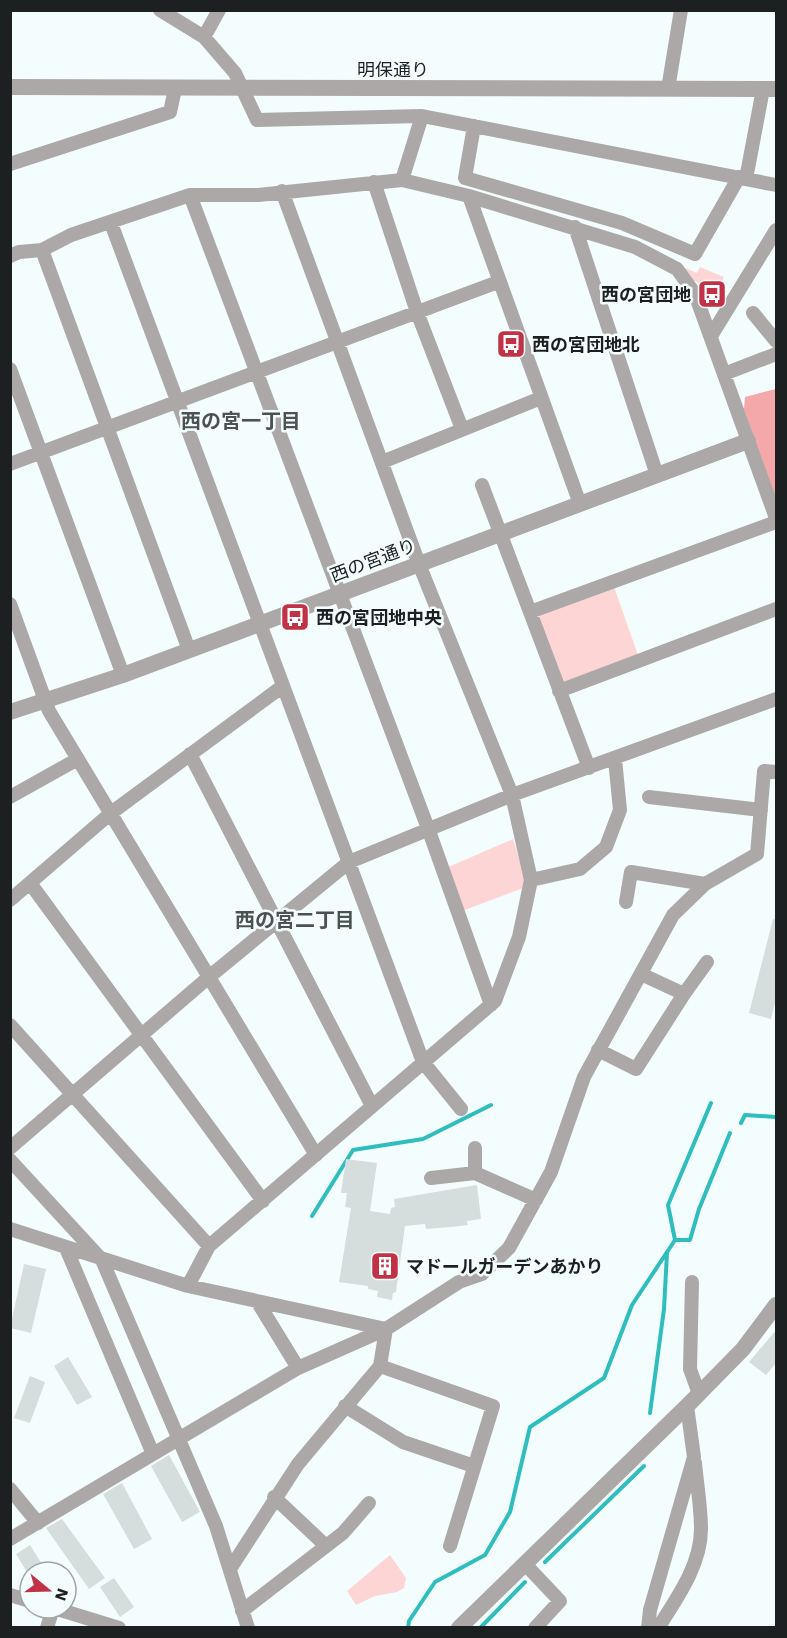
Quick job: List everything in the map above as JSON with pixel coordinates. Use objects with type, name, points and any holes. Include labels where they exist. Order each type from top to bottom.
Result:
[{"type":"street","points":[[160,10],[204,37],[235,73],[257,120],[422,116],[777,185]]},
{"type":"street","points":[[204,37],[219,10]]},
{"type":"street","points":[[668,88],[681,10]]},
{"type":"street","name":"明保通り","points":[[10,87],[770,89]]},
{"type":"street","points":[[10,164],[170,112],[175,89]]},
{"type":"street","points":[[474,126],[465,178],[622,224],[695,254],[742,178],[770,89]]},
{"type":"street","points":[[402,180],[422,116]]},
{"type":"street","points":[[10,256],[18,252],[42,250],[71,235],[190,195],[258,195],[402,180],[469,196],[575,227],[635,247],[677,269],[695,294],[777,520],[530,612]]},
{"type":"street","points":[[374,182],[417,312],[462,429]]},
{"type":"street","points":[[188,1286],[210,1246],[495,1001],[519,937],[531,880],[512,795],[419,564],[282,191]]},
{"type":"street","points":[[190,195],[429,831],[491,1005]]},
{"type":"street","points":[[469,196],[498,282],[580,504]]},
{"type":"street","points":[[111,223],[423,1062],[461,1109]]},
{"type":"street","points":[[575,227],[657,475]]},
{"type":"street","points":[[711,336],[777,230]]},
{"type":"street","points":[[42,250],[109,427],[189,650]]},
{"type":"street","points":[[10,464],[498,282]]},
{"type":"street","points":[[753,313],[777,341]]},
{"type":"street","points":[[724,374],[777,354]]},
{"type":"street","points":[[10,369],[123,675]]},
{"type":"street","points":[[382,462],[541,398]]},
{"type":"street","name":"西の宮通り","points":[[10,712],[123,675],[748,441]]},
{"type":"street","points":[[482,485],[589,768]]},
{"type":"street","points":[[10,604],[45,701],[316,1155]]},
{"type":"street","points":[[559,691],[777,609]]},
{"type":"street","points":[[10,900],[111,813],[283,686]]},
{"type":"street","points":[[10,1148],[209,977],[349,862],[512,795],[777,699]]},
{"type":"street","points":[[190,754],[372,1106]]},
{"type":"street","points":[[10,797],[78,759]]},
{"type":"street","points":[[531,880],[580,869],[606,847],[620,810],[615,759]]},
{"type":"street","points":[[10,1539],[298,1368],[386,1329],[459,1282],[482,1274],[509,1248],[551,1172],[584,1077],[673,915],[705,884],[757,854],[765,771],[777,772]]},
{"type":"street","points":[[649,797],[761,810]]},
{"type":"street","points":[[626,902],[631,872],[705,884]]},
{"type":"street","points":[[30,883],[263,1201]]},
{"type":"street","points":[[598,1050],[636,1069],[707,962]]},
{"type":"street","points":[[640,974],[684,994]]},
{"type":"street","points":[[10,1025],[210,1246]]},
{"type":"street","points":[[474,1148],[475,1173]]},
{"type":"street","points":[[10,1160],[102,1260],[216,1526],[248,1628]]},
{"type":"street","points":[[431,1178],[475,1173],[536,1200]]},
{"type":"street","points":[[10,1229],[188,1286],[386,1329]]},
{"type":"street","points":[[66,1248],[153,1454]]},
{"type":"street","points":[[658,1628],[682,1590],[693,1566],[701,1531],[694,1457],[690,1369],[692,1281]]},
{"type":"street","points":[[257,1301],[298,1368]]},
{"type":"street","points":[[459,1628],[693,1400],[743,1349],[777,1305]]},
{"type":"street","points":[[230,1569],[274,1497],[345,1406],[380,1366],[386,1329]]},
{"type":"street","points":[[380,1366],[493,1406],[450,1546]]},
{"type":"street","points":[[345,1406],[403,1442],[474,1466]]},
{"type":"street","points":[[648,1628],[656,1587],[694,1457]]},
{"type":"street","points":[[10,1489],[38,1523]]},
{"type":"street","points":[[274,1497],[326,1546]]},
{"type":"street","points":[[242,1611],[343,1533],[369,1503]]},
{"type":"street","points":[[525,1564],[560,1601],[535,1628]]},
{"type":"street","points":[[78,1616],[118,1628]]},
{"type":"shaded area","points":[[683,267],[697,273],[700,267],[724,277],[718,290],[692,280]]},
{"type":"shaded area","points":[[776,389],[776,502],[744,409],[745,397]]},
{"type":"shaded area","points":[[614,587],[638,655],[568,683],[559,680],[538,619],[541,614]]},
{"type":"shaded area","points":[[513,839],[525,877],[523,888],[462,911],[446,868]]},
{"type":"shaded area","points":[[390,1555],[406,1578],[404,1588],[397,1592],[375,1596],[356,1605],[347,1591]]},
{"type":"building","points":[[773,919],[777,920],[777,995],[771,1019],[749,1013]]},
{"type":"building","points":[[346,1159],[377,1163],[370,1211],[390,1214],[391,1208],[395,1207],[394,1199],[477,1185],[481,1219],[467,1221],[468,1225],[451,1227],[426,1229],[425,1224],[405,1226],[396,1292],[393,1293],[392,1300],[377,1297],[378,1291],[368,1289],[368,1286],[339,1282],[351,1208],[345,1207],[347,1193],[341,1193]]},
{"type":"building","points":[[24,1264],[46,1269],[31,1333],[10,1328]]},
{"type":"building","points":[[777,1329],[777,1362],[766,1375],[749,1362]]},
{"type":"building","points":[[68,1357],[92,1397],[77,1405],[54,1366]]},
{"type":"building","points":[[30,1376],[45,1382],[30,1423],[14,1418]]},
{"type":"building","points":[[169,1455],[200,1512],[182,1522],[151,1466]]},
{"type":"building","points":[[122,1483],[152,1539],[134,1549],[103,1494]]},
{"type":"building","points":[[62,1519],[105,1578],[89,1589],[78,1573],[78,1560],[69,1560],[46,1528]]},
{"type":"building","points":[[30,1545],[39,1560],[20,1560],[16,1554]]},
{"type":"building","points":[[114,1578],[134,1607],[120,1617],[100,1587]]},
{"type":"waterway","points":[[408,1628],[409,1621],[435,1582],[485,1555],[510,1512],[530,1427],[604,1378],[632,1305],[675,1240],[668,1205],[711,1103]]},
{"type":"waterway","points":[[312,1216],[353,1150],[423,1139],[491,1105]]},
{"type":"waterway","points":[[741,1123],[745,1115],[776,1117]]},
{"type":"waterway","points":[[675,1240],[690,1240],[699,1209],[730,1133]]},
{"type":"waterway","points":[[650,1413],[664,1309],[667,1253]]},
{"type":"waterway","points":[[545,1562],[644,1466]]},
{"type":"waterway","points":[[480,1628],[525,1582]]},
{"type":"place","name":"西の宮団地","points":[[712,294]]},
{"type":"place","name":"西の宮団地北","points":[[511,344]]},
{"type":"place","name":"西の宮団地中央","points":[[295,617]]},
{"type":"place","name":"マドールガーデンあかり","points":[[385,1266]]},
{"type":"district","name":"西の宮一丁目","points":[[241,421]]},
{"type":"district","name":"西の宮二丁目","points":[[295,920]]}]
